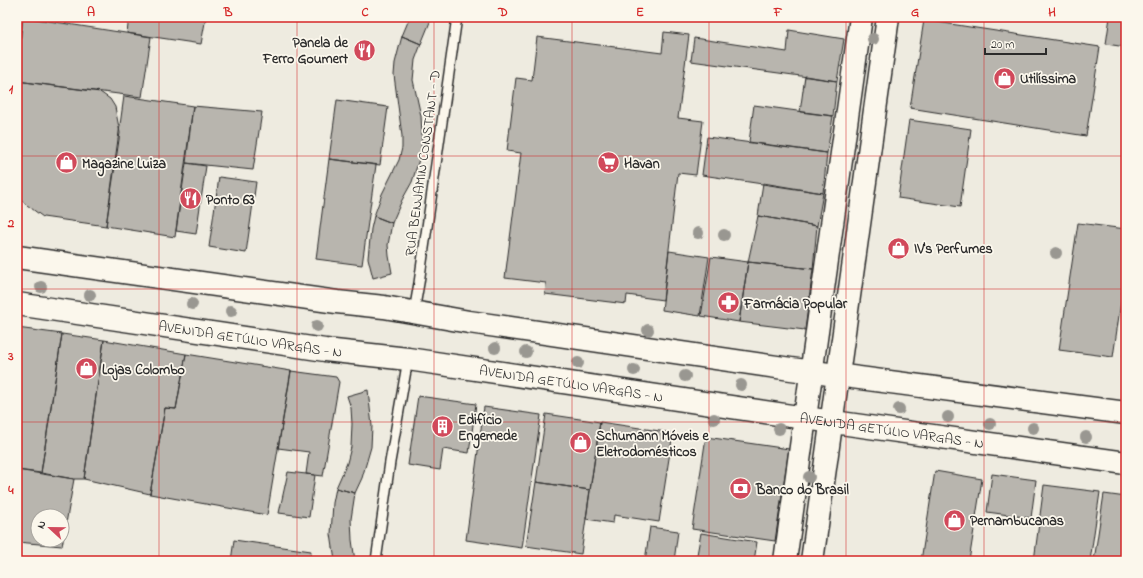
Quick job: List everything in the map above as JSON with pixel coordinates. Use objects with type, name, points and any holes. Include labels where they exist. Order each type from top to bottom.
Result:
[{"type":"street","points":[[785,561],[861,17]]},
{"type":"street","points":[[812,561],[888,17]]},
{"type":"street","points":[[17,257],[337,302],[384,307],[485,324],[838,376],[1126,413]]},
{"type":"street","name":"AVENIDA GETÚLIO VARGAS - N","points":[[17,304],[325,350],[408,359],[831,422],[1126,463]]},
{"type":"lane","name":"RUA BENJAMIN CONSTANT - D","points":[[414,312],[421,276],[457,17]]},
{"type":"lane","points":[[376,561],[399,407],[408,359]]},
{"type":"building","points":[[23,17],[151,37],[142,97],[17,81]]},
{"type":"building","points":[[129,17],[206,17],[201,44],[127,33]]},
{"type":"building","points":[[410,17],[432,17],[421,44],[402,36]]},
{"type":"building","points":[[1110,17],[1126,17],[1126,47],[1106,44]]},
{"type":"building","name":"Utilíssima","points":[[924,20],[1100,47],[1086,136],[910,108]]},
{"type":"building","points":[[789,30],[844,39],[837,81],[691,61],[694,38],[787,52]]},
{"type":"building","name":"Havan","points":[[664,32],[689,35],[678,118],[703,121],[696,175],[678,173],[663,300],[627,295],[626,304],[545,294],[546,283],[505,278],[521,153],[507,151],[516,78],[532,80],[537,37],[662,53]]},
{"type":"building","points":[[402,36],[421,44],[415,60],[413,80],[421,116],[422,135],[421,153],[412,182],[392,223],[374,216],[382,194],[399,160],[402,148],[402,136],[394,75],[395,63]]},
{"type":"building","points":[[805,76],[837,81],[833,116],[800,112]]},
{"type":"building","name":"Magazine Luiza","points":[[17,81],[100,92],[110,99],[115,107],[120,133],[106,226],[43,217],[23,202],[17,194]]},
{"type":"building","points":[[124,96],[193,106],[175,237],[106,226]]},
{"type":"building","points":[[337,100],[388,107],[380,165],[329,159]]},
{"type":"building","points":[[754,105],[833,116],[827,153],[749,142]]},
{"type":"building","points":[[193,106],[262,112],[253,170],[186,163]]},
{"type":"building","points":[[909,120],[971,129],[960,207],[898,198]]},
{"type":"building","points":[[707,137],[827,153],[823,193],[702,175]]},
{"type":"building","points":[[329,159],[376,165],[362,265],[316,259]]},
{"type":"building","name":"Ponto 63","points":[[186,163],[206,166],[196,234],[176,231]]},
{"type":"building","points":[[219,177],[256,182],[246,253],[209,247]]},
{"type":"building","points":[[763,183],[823,193],[817,226],[758,216]]},
{"type":"building","points":[[374,216],[392,223],[388,245],[392,273],[373,278],[368,258]]},
{"type":"building","points":[[758,216],[817,226],[813,269],[748,262]]},
{"type":"building","points":[[1078,223],[1126,229],[1126,267],[1113,357],[1059,350]]},
{"type":"building","points":[[669,251],[709,257],[700,316],[662,310]]},
{"type":"building","points":[[711,257],[748,262],[739,322],[701,316]]},
{"type":"building","points":[[748,262],[813,269],[805,330],[739,322]]},
{"type":"building","points":[[17,328],[62,334],[41,473],[17,470]]},
{"type":"building","points":[[62,334],[104,340],[84,479],[74,479],[41,473]]},
{"type":"building","points":[[1126,339],[1126,357],[1123,357]]},
{"type":"building","points":[[104,340],[186,354],[176,409],[165,408],[150,494],[84,479]]},
{"type":"building","points":[[186,354],[291,371],[267,515],[150,494],[165,408],[176,409]]},
{"type":"building","points":[[291,371],[336,377],[339,382],[323,476],[306,474],[309,452],[278,448]]},
{"type":"building","points":[[368,390],[372,426],[371,447],[362,478],[355,493],[336,488],[347,463],[351,447],[351,408],[347,396]]},
{"type":"building","name":"Edifício Engemede","points":[[418,396],[476,404],[469,453],[443,449],[440,470],[408,465]]},
{"type":"building","points":[[484,407],[541,415],[522,548],[466,540]]},
{"type":"building","points":[[546,414],[600,422],[590,490],[536,482]]},
{"type":"building","points":[[600,422],[673,433],[659,522],[614,515],[613,523],[586,519]]},
{"type":"building","name":"Banco do Brasil","points":[[706,437],[789,449],[775,541],[692,529]]},
{"type":"building","points":[[17,470],[74,479],[69,508],[30,508],[30,543],[17,542]]},
{"type":"building","points":[[935,471],[982,479],[969,561],[921,561]]},
{"type":"building","points":[[288,472],[315,475],[309,517],[279,513]]},
{"type":"building","points":[[992,474],[1036,480],[1031,518],[987,512]]},
{"type":"building","points":[[536,482],[590,490],[581,554],[526,546]]},
{"type":"building","points":[[1044,485],[1100,492],[1090,561],[1034,561]]},
{"type":"building","points":[[336,488],[355,493],[351,519],[355,561],[335,561],[331,534],[333,503]]},
{"type":"building","points":[[1104,494],[1126,497],[1126,561],[1094,561]]},
{"type":"building","points":[[650,527],[678,531],[674,561],[645,561]]},
{"type":"building","points":[[701,533],[757,542],[754,561],[696,560]]},
{"type":"building","points":[[234,540],[311,551],[309,561],[231,561]]},
{"type":"place","name":"Panela de Ferro Goumert","points":[[364,50]]},
{"type":"place","name":"Utilíssima","points":[[1005,78]]},
{"type":"place","name":"Magazine Luiza","points":[[66,163]]},
{"type":"place","name":"Havan","points":[[609,163]]},
{"type":"place","name":"Ponto 63","points":[[191,199]]},
{"type":"place","name":"IV's Perfumes","points":[[898,248]]},
{"type":"place","name":"Farmácia Popular","points":[[729,303]]},
{"type":"place","name":"Lojas Colombo","points":[[86,369]]},
{"type":"place","name":"Edifício Engemede","points":[[443,427]]},
{"type":"place","name":"Schumann Móveis e Eletrodomésticos","points":[[580,443]]},
{"type":"place","name":"Banco do Brasil","points":[[740,489]]},
{"type":"place","name":"Pernambucanas","points":[[954,520]]}]
